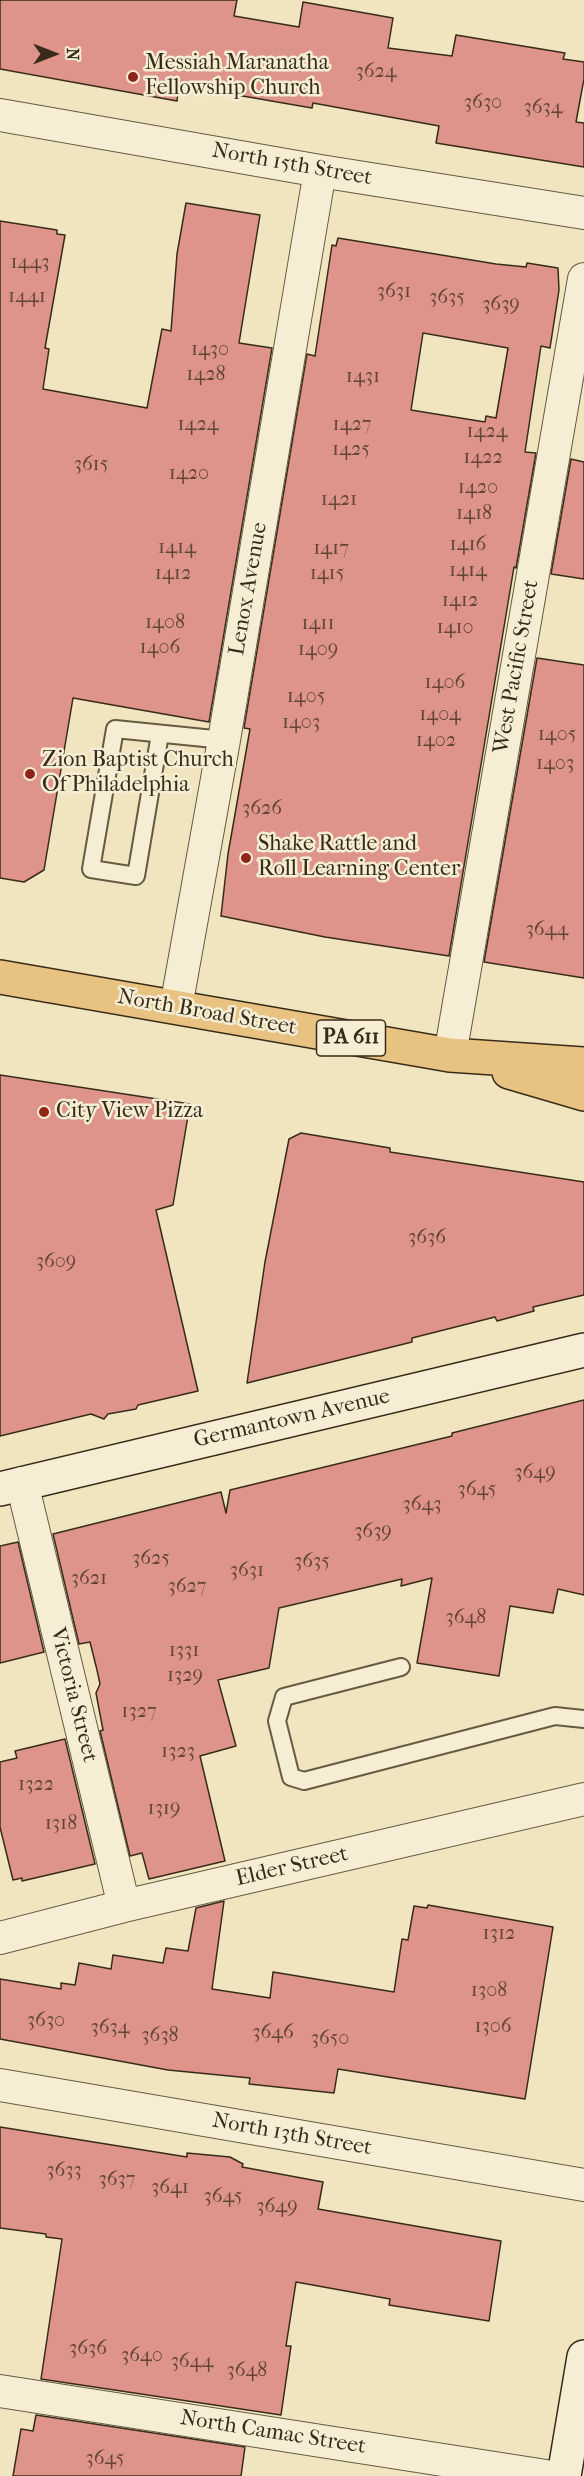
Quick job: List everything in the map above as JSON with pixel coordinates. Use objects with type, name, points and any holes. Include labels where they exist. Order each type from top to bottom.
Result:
[{"type":"main road","name":"North Broad Street","points":[[0,977],[450,1055],[584,1064]]},
{"type":"main road","name":"North Broad Street","points":[[450,1055],[584,1094]]},
{"type":"street","name":"North 15th Street","points":[[0,114],[320,171],[584,213]]},
{"type":"street","name":"Lenox Avenue","points":[[176,1007],[224,740],[320,171]]},
{"type":"street","name":"West Pacific Street","points":[[450,1055],[584,279]]},
{"type":"street","name":"Germantown Avenue","points":[[11,1486],[584,1350]]},
{"type":"street","name":"Victoria Street","points":[[11,1486],[124,1906]]},
{"type":"street","name":"Elder Street","points":[[0,1938],[124,1906],[584,1799]]},
{"type":"street","name":"North 13th Street","points":[[0,2085],[584,2185]]},
{"type":"street","points":[[564,2476],[584,2357]]},
{"type":"street","name":"North Camac Street","points":[[0,2391],[546,2476]]},
{"type":"lane","points":[[160,734],[136,876],[91,869],[114,729],[224,740]]},
{"type":"lane","points":[[401,1667],[284,1697],[277,1721],[291,1777],[304,1781],[555,1716],[584,1719]]},
{"type":"building","points":[[0,0],[237,0],[234,16],[299,27],[303,2],[393,18],[388,48],[452,56],[456,35],[565,53],[563,59],[584,62],[584,79],[576,122],[584,123],[584,167],[436,143],[439,126],[313,103],[312,108],[179,85],[177,101],[0,69]]},
{"type":"building","points":[[186,203],[260,215],[239,343],[272,348],[209,722],[73,698],[44,870],[24,882],[0,878],[0,221],[57,230],[57,234],[65,235],[45,348],[49,349],[43,389],[147,408],[162,329],[171,331],[177,254]]},
{"type":"building","points":[[338,238],[496,264],[526,267],[527,263],[558,268],[559,290],[550,348],[541,346],[525,452],[536,453],[516,568],[514,567],[449,956],[325,937],[221,916],[228,854],[250,729],[244,728],[307,354],[315,356],[332,245],[336,246]],"holes":[[[423,333],[508,348],[496,418],[486,416],[485,422],[411,410]]]},
{"type":"building","points":[[571,459],[584,462],[584,579],[551,574]]},
{"type":"building","points":[[537,658],[584,665],[584,978],[484,962]]},
{"type":"building","points":[[0,1075],[190,1104],[173,1205],[156,1210],[198,1391],[138,1405],[136,1409],[108,1414],[104,1419],[91,1414],[0,1436]]},
{"type":"building","points":[[301,1133],[390,1148],[390,1152],[584,1182],[584,1295],[533,1307],[534,1311],[497,1321],[495,1317],[412,1338],[412,1342],[247,1383],[265,1262],[289,1139]]},
{"type":"building","points":[[584,1400],[584,1595],[558,1589],[553,1613],[510,1606],[499,1676],[417,1663],[432,1578],[401,1586],[402,1579],[279,1608],[269,1668],[218,1680],[236,1746],[200,1756],[225,1861],[149,1879],[142,1853],[130,1856],[100,1731],[103,1730],[96,1693],[100,1684],[97,1670],[90,1642],[79,1644],[53,1534],[221,1492],[226,1513],[230,1490],[452,1436],[452,1433]]},
{"type":"building","points":[[18,1542],[44,1652],[0,1663],[0,1546]]},
{"type":"building","points":[[65,1739],[95,1864],[22,1881],[22,1878],[13,1880],[0,1827],[0,1762],[17,1758],[15,1751]]},
{"type":"building","points":[[224,1901],[212,1989],[270,1998],[273,1972],[394,1992],[402,1939],[408,1940],[414,1906],[427,1908],[428,1905],[553,1927],[525,2099],[338,2069],[334,2093],[249,2084],[250,2078],[168,2070],[0,2039],[0,1979],[61,1989],[61,1983],[75,1985],[79,1963],[111,1969],[113,1955],[163,1963],[166,1948],[188,1951],[196,1908]]},
{"type":"building","points":[[0,2127],[187,2157],[187,2153],[230,2157],[243,2164],[242,2167],[323,2182],[318,2209],[501,2241],[489,2321],[389,2305],[390,2299],[296,2282],[286,2346],[291,2346],[281,2415],[41,2379],[62,2239],[46,2237],[46,2234],[0,2228]]},
{"type":"building","points":[[36,2415],[245,2447],[241,2476],[13,2476],[21,2429],[33,2431]]},
{"type":"place","name":"Messiah Maranatha Fellowship Church","points":[[133,77]]},
{"type":"place","name":"Zion Baptist Church Of Philadelphia","points":[[30,774]]},
{"type":"place","name":"Shake Rattle and Roll Learning Center","points":[[246,858]]},
{"type":"place","name":"City View Pizza","points":[[44,1112]]}]
